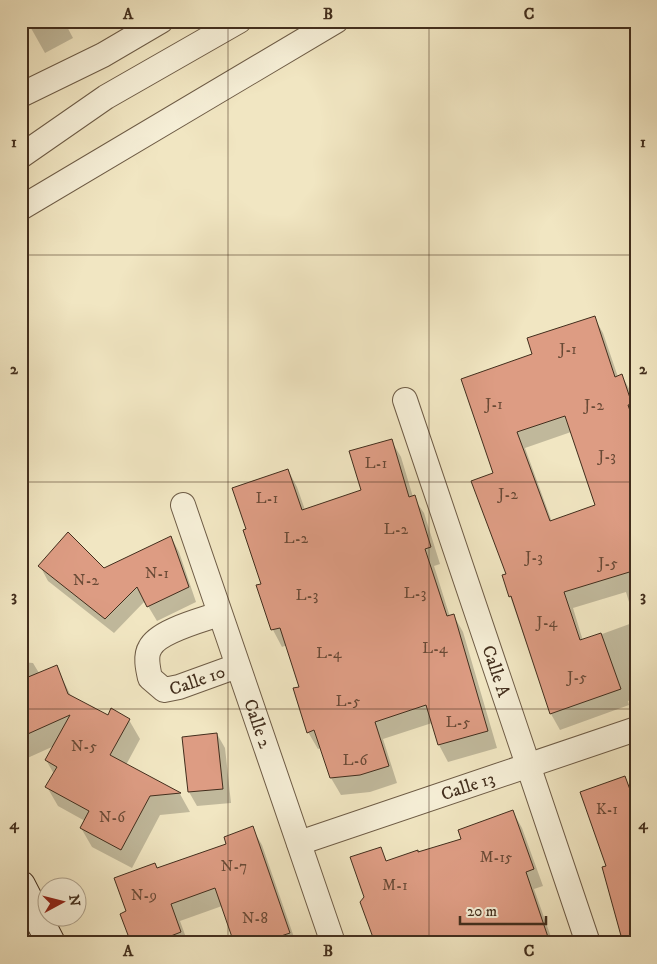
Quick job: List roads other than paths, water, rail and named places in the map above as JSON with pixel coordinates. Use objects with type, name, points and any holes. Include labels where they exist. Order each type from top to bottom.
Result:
[{"type":"street","points":[[21,96],[103,54],[161,21]]},
{"type":"street","points":[[21,156],[106,97],[239,21]]},
{"type":"street","points":[[21,208],[336,21]]},
{"type":"street","name":"Calle A","points":[[405,400],[588,943]]},
{"type":"street","name":"Calle 2","points":[[183,505],[333,943]]},
{"type":"street","name":"Calle 10","points":[[219,614],[164,634],[150,647],[148,664],[150,678],[164,690],[179,687],[237,666]]},
{"type":"street","name":"Calle 13","points":[[299,842],[636,729]]},
{"type":"street","points":[[21,885],[51,943]]}]
